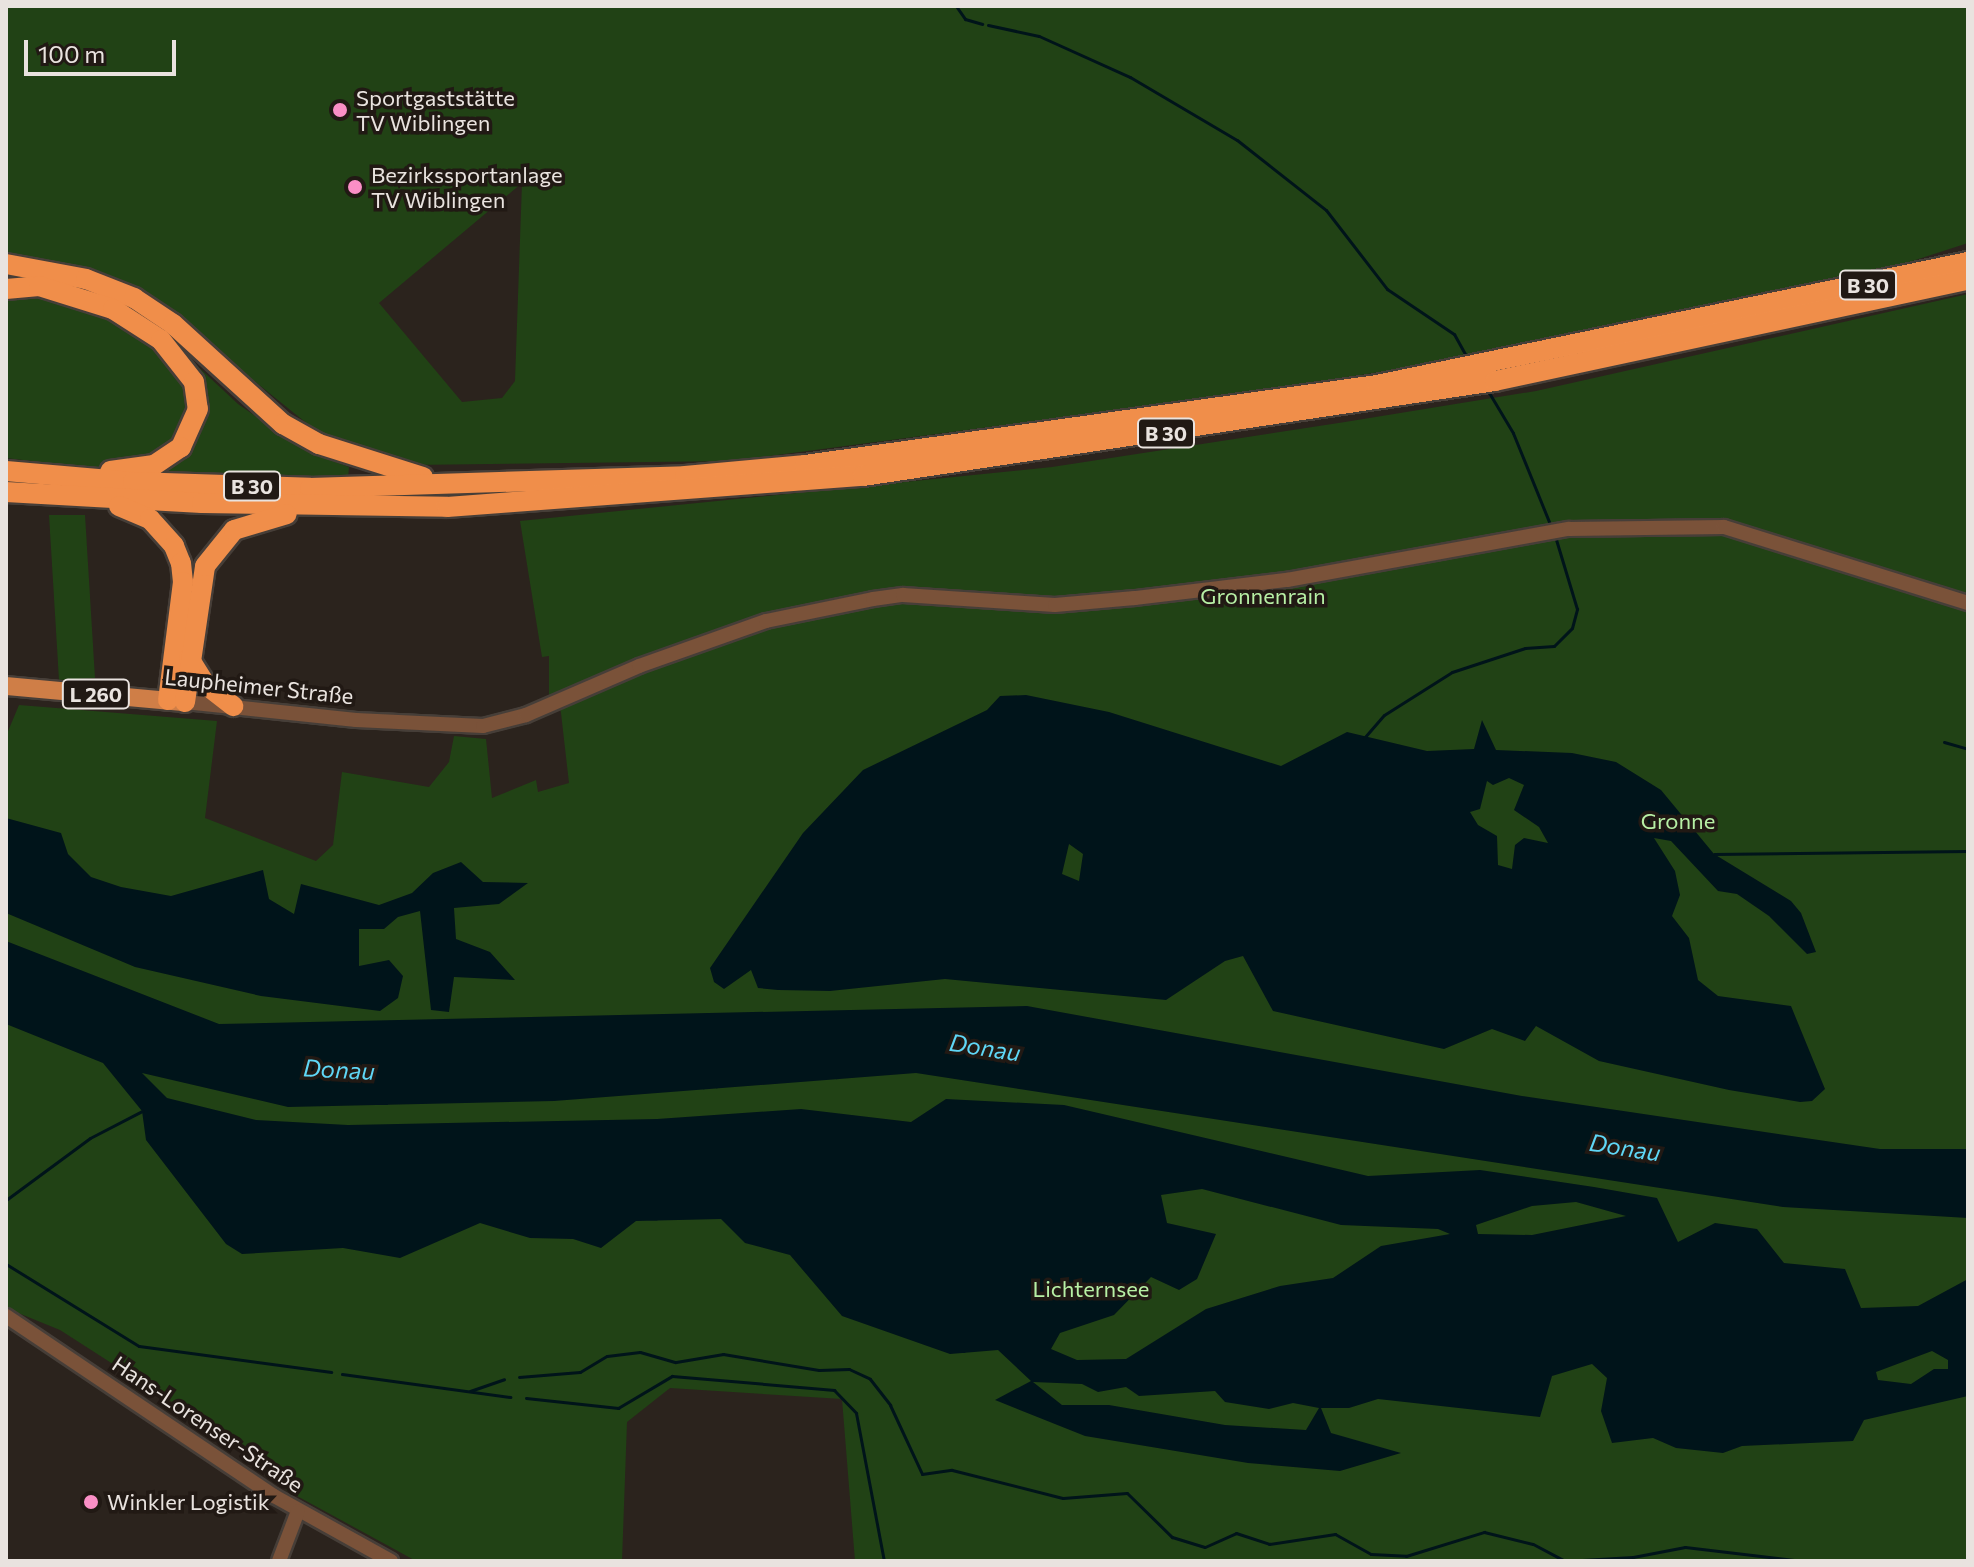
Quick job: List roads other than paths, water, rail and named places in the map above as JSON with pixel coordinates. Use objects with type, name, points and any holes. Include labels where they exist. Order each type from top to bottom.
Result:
[{"type":"highway","name":"B 30","points":[[1554,360],[1968,262]]},
{"type":"highway","points":[[6,264],[86,279],[134,298],[173,324],[283,424],[341,452],[446,483]]},
{"type":"highway","name":"B 30","points":[[6,492],[330,506],[551,503],[863,476],[1491,372],[1968,280]]},
{"type":"highway","points":[[6,289],[39,286],[113,309],[161,340],[194,382],[198,409],[193,428],[168,456],[124,471],[58,477]]},
{"type":"highway","name":"B 30","points":[[6,471],[58,477],[310,488],[685,476],[892,455],[1377,385],[1466,376]]},
{"type":"highway","points":[[81,496],[136,510],[174,546],[183,582],[176,701]]},
{"type":"highway","points":[[176,701],[189,658],[200,578],[223,541],[262,518],[330,506]]},
{"type":"highway","points":[[189,658],[205,684],[233,706]]},
{"type":"main road","name":"Laupheimer Straße","points":[[6,686],[176,701]]},
{"type":"street","name":"Laupheimer Straße","points":[[176,701],[457,728],[508,721],[639,666],[766,621],[873,599],[903,595],[1055,605],[1135,598],[1287,580],[1562,530],[1724,527],[1968,603]]},
{"type":"street","name":"Hans-Lorenser-Straße","points":[[6,1316],[298,1511],[391,1561]]},
{"type":"street","points":[[279,1561],[298,1511]]},
{"type":"water","name":"Gronne","points":[[1026,695],[1109,712],[1281,766],[1347,732],[1427,751],[1474,749],[1482,720],[1496,750],[1572,753],[1616,762],[1661,790],[1714,854],[1791,901],[1801,913],[1816,952],[1807,954],[1769,916],[1737,894],[1718,891],[1671,841],[1654,838],[1675,871],[1680,895],[1672,916],[1689,938],[1698,980],[1718,996],[1791,1006],[1825,1089],[1812,1101],[1800,1102],[1729,1090],[1599,1061],[1536,1026],[1525,1041],[1492,1029],[1444,1049],[1273,1011],[1243,956],[1225,961],[1166,1000],[945,979],[830,991],[778,990],[758,988],[751,970],[724,989],[714,982],[710,968],[803,833],[863,770],[987,710],[1000,696]],"holes":[[[1509,778],[1524,785],[1514,810],[1539,827],[1548,843],[1524,838],[1515,845],[1512,869],[1498,865],[1497,836],[1478,825],[1470,812],[1480,809],[1487,781],[1493,785]],[[1069,844],[1083,854],[1079,881],[1062,874]]]},
{"type":"water","points":[[6,818],[61,833],[68,854],[91,877],[121,887],[171,896],[263,870],[269,899],[294,914],[301,884],[379,905],[412,893],[433,873],[461,862],[483,882],[528,883],[499,904],[454,908],[456,939],[490,952],[515,980],[454,977],[449,1012],[431,1010],[420,911],[398,917],[384,929],[359,929],[359,966],[389,960],[403,976],[398,998],[380,1011],[261,996],[135,967],[6,913]]},
{"type":"water","name":"Lichternsee","points":[[6,941],[219,1024],[1027,1006],[1522,1096],[1880,1149],[1968,1149],[1968,1218],[1783,1207],[916,1073],[554,1101],[288,1107],[142,1073],[167,1098],[256,1120],[348,1125],[657,1119],[801,1109],[911,1122],[946,1099],[1064,1105],[1368,1176],[1480,1170],[1657,1198],[1678,1242],[1715,1223],[1757,1229],[1784,1263],[1845,1269],[1861,1308],[1918,1306],[1968,1279],[1968,1396],[1864,1420],[1853,1441],[1742,1446],[1723,1453],[1676,1448],[1653,1438],[1612,1443],[1601,1411],[1607,1378],[1592,1364],[1552,1376],[1540,1417],[1378,1399],[1349,1408],[1321,1408],[1331,1433],[1401,1453],[1340,1471],[1248,1463],[1085,1436],[995,1400],[1031,1381],[998,1350],[950,1354],[842,1316],[790,1255],[745,1243],[721,1219],[636,1221],[601,1248],[573,1239],[530,1238],[480,1223],[400,1258],[343,1248],[242,1254],[226,1244],[146,1140],[142,1111],[103,1063],[6,1024]],"holes":[[[1202,1189],[1341,1225],[1438,1229],[1450,1234],[1381,1246],[1333,1278],[1280,1286],[1206,1309],[1126,1359],[1077,1360],[1051,1349],[1060,1333],[1114,1315],[1151,1277],[1179,1290],[1197,1279],[1216,1234],[1167,1223],[1161,1195]],[[1576,1202],[1626,1216],[1532,1235],[1478,1234],[1476,1225],[1532,1206]],[[1932,1351],[1948,1360],[1948,1369],[1934,1369],[1911,1384],[1878,1380],[1876,1372]],[[1033,1382],[1082,1384],[1098,1392],[1126,1387],[1139,1396],[1215,1391],[1225,1402],[1269,1409],[1293,1403],[1319,1408],[1306,1430],[1225,1425],[1109,1405],[1062,1405]]]},
{"type":"waterway","points":[[956,6],[965,19],[982,24]]},
{"type":"waterway","points":[[988,25],[1039,36],[1130,77],[1237,140],[1326,210],[1387,289],[1454,334],[1467,357]]},
{"type":"waterway","points":[[1488,391],[1513,433],[1552,529]]},
{"type":"waterway","points":[[1364,738],[1384,715],[1452,672],[1525,648],[1554,646],[1572,628],[1577,609],[1555,536]]},
{"type":"waterway","points":[[1944,742],[1968,749]]},
{"type":"waterway","points":[[1714,854],[1968,851]]},
{"type":"waterway","points":[[6,1200],[90,1138],[142,1111]]},
{"type":"waterway","points":[[6,1264],[139,1346],[331,1372]]},
{"type":"waterway","points":[[519,1377],[580,1372],[607,1356],[640,1352],[676,1362],[723,1354],[819,1370],[849,1369],[870,1379],[890,1405],[922,1474],[952,1470],[1063,1498],[1127,1493],[1172,1537],[1205,1547],[1236,1533],[1269,1544],[1335,1534],[1371,1554],[1406,1556],[1484,1532],[1533,1544],[1565,1561],[1633,1557],[1685,1547],[1802,1561]]},
{"type":"waterway","points":[[342,1374],[510,1397]]},
{"type":"waterway","points":[[526,1398],[618,1408],[672,1376],[834,1390],[856,1413],[884,1561]]},
{"type":"waterway","points":[[470,1391],[504,1379]]},
{"type":"place","name":"Sportgaststätte TV Wiblingen","points":[[340,110]]},
{"type":"place","name":"Bezirkssportanlage TV Wiblingen","points":[[355,187]]},
{"type":"place","name":"Winkler Logistik","points":[[91,1502]]},
{"type":"park label","name":"Gronnenrain","points":[[1263,596]]},
{"type":"water label","name":"Donau","points":[[985,1047]]},
{"type":"water label","name":"Donau","points":[[339,1069]]},
{"type":"water label","name":"Donau","points":[[1625,1147]]}]
